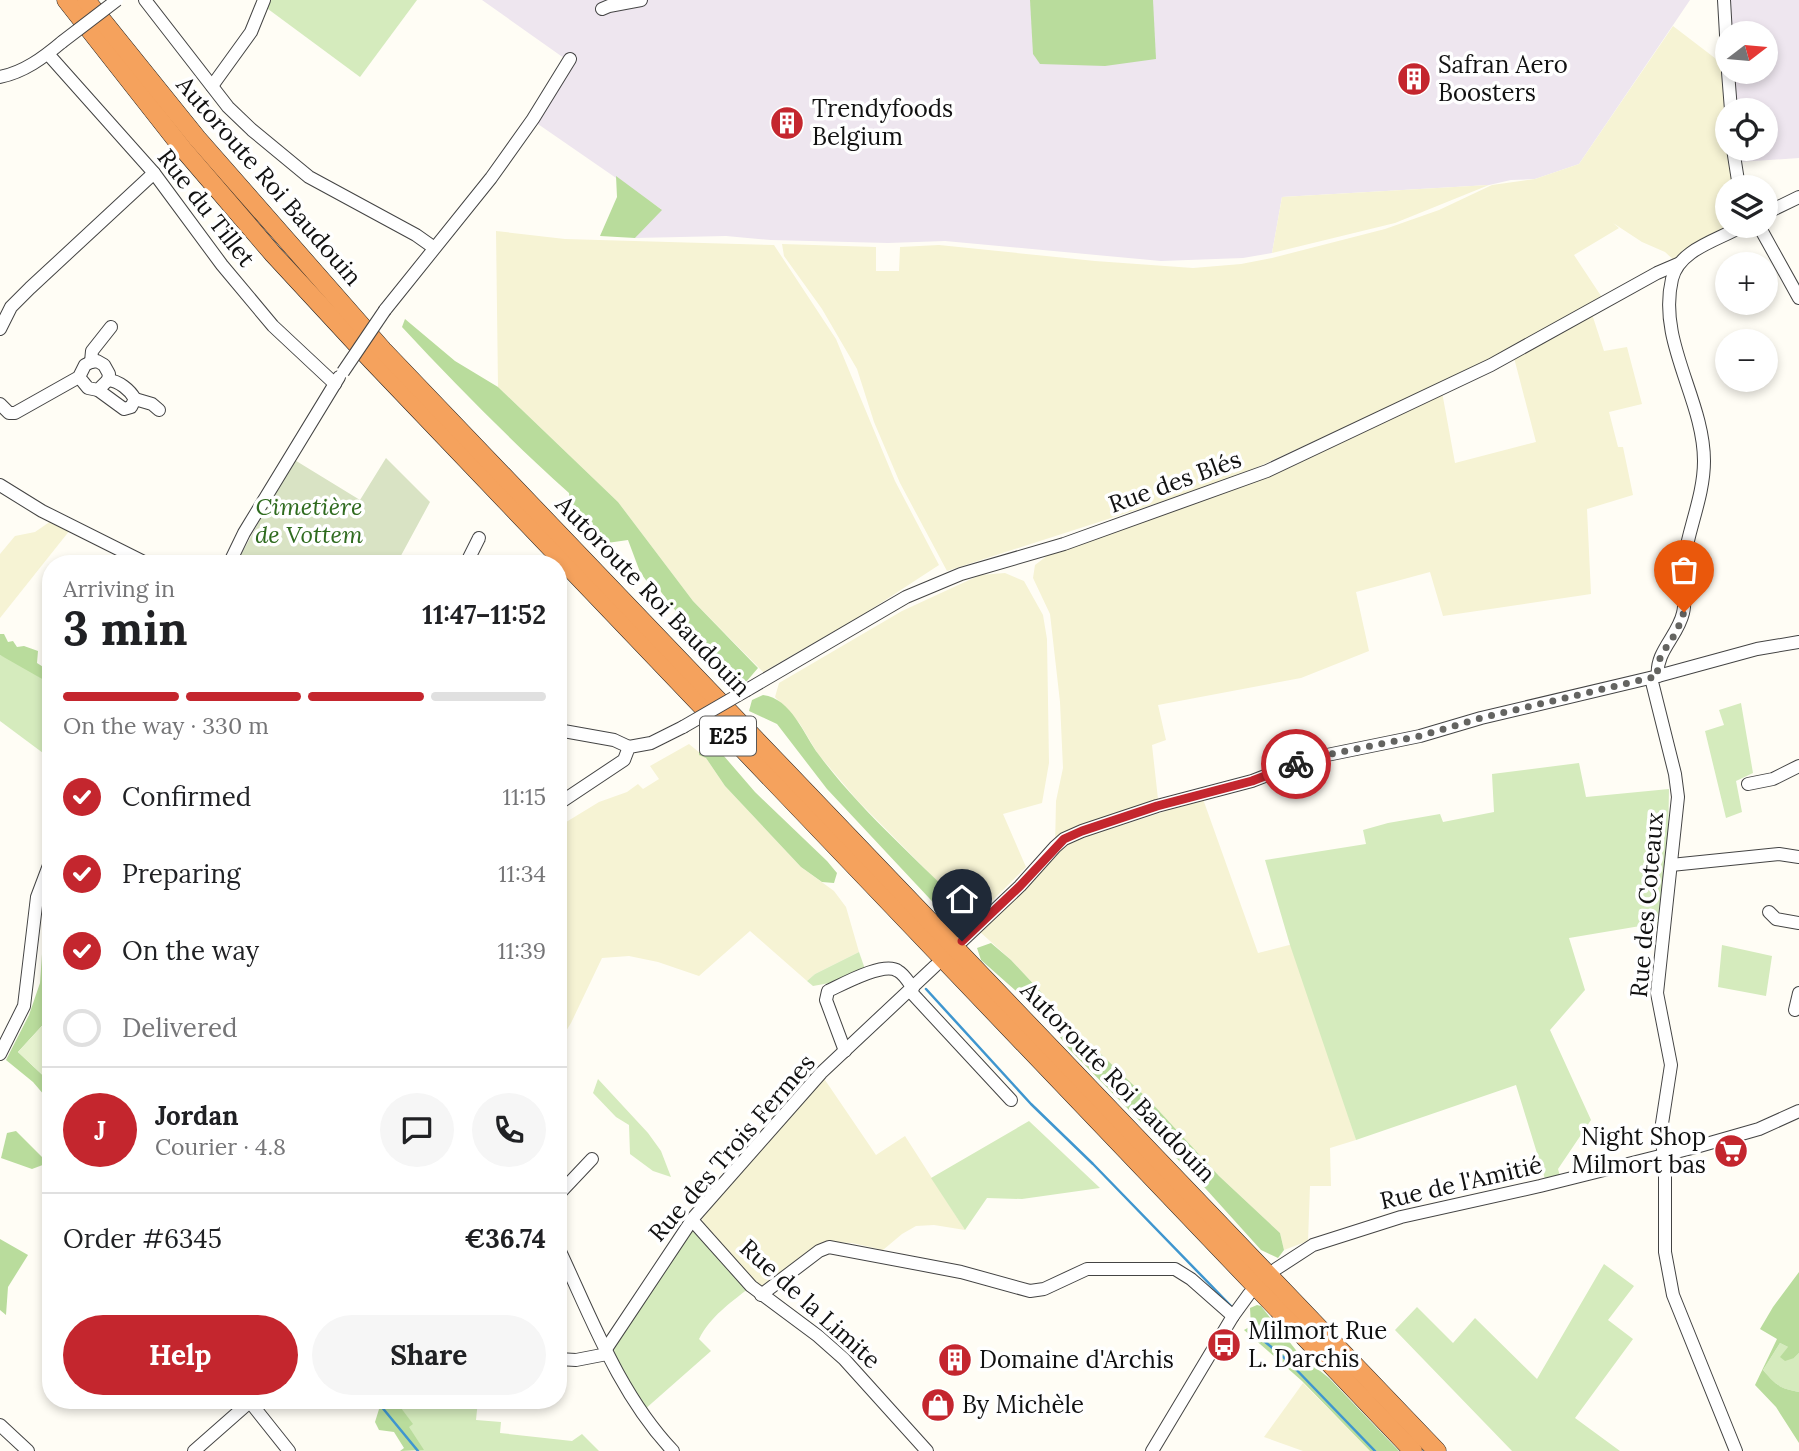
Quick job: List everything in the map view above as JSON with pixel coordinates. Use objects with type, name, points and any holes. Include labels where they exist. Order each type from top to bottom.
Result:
[{"type":"highway","name":"Autoroute Roi Baudouin","points":[[65,0],[183,149],[273,254],[557,555]]},
{"type":"highway","name":"Autoroute Roi Baudouin","points":[[86,0],[197,138],[383,350],[1437,1451]]},
{"type":"highway","name":"Autoroute Roi Baudouin","points":[[567,565],[1413,1451]]},
{"type":"street","points":[[0,77],[15,74],[48,54],[117,0]]},
{"type":"street","points":[[145,0],[228,107],[252,130],[309,177],[433,247]]},
{"type":"street","points":[[212,86],[251,32],[264,0]]},
{"type":"street","points":[[602,9],[641,0]]},
{"type":"street","points":[[1724,0],[1725,21]]},
{"type":"street","name":"Rue du Tillet","points":[[48,54],[154,173],[222,265],[273,326],[335,384]]},
{"type":"street","points":[[234,555],[266,496],[335,384],[385,310],[491,178],[570,60]]},
{"type":"street","points":[[0,329],[11,307],[154,173]]},
{"type":"street","points":[[1778,207],[1799,197]]},
{"type":"street","name":"Rue des Blés","points":[[629,747],[651,743],[682,727],[906,597],[961,574],[1064,544],[1267,471],[1491,365],[1657,272],[1678,264],[1691,253],[1718,238]]},
{"type":"street","points":[[1766,238],[1799,298]]},
{"type":"street","points":[[1654,677],[1659,660],[1677,632],[1684,612],[1684,561],[1702,486],[1704,461],[1698,427],[1671,330],[1668,308],[1672,277],[1678,264]]},
{"type":"street","points":[[91,362],[92,351],[111,327]]},
{"type":"street","points":[[0,404],[9,413],[15,414],[79,377],[85,365],[91,362],[97,361],[104,365],[108,380]]},
{"type":"street","points":[[79,377],[88,388],[98,390],[124,409],[131,407],[135,399]]},
{"type":"street","points":[[98,390],[108,380],[114,380],[132,393],[135,399],[152,404],[159,410]]},
{"type":"street","points":[[0,485],[42,511],[130,555]]},
{"type":"street","points":[[470,555],[479,538]]},
{"type":"street","points":[[962,941],[1020,886],[1055,847],[1064,839],[1082,831],[1157,806],[1252,781],[1304,761],[1420,736],[1481,718],[1654,677],[1757,649],[1799,642]]},
{"type":"street","name":"Rue des Coteaux","points":[[1654,677],[1656,699],[1677,788],[1676,826],[1657,993],[1671,1065],[1662,1122],[1665,1252],[1670,1283],[1736,1451]]},
{"type":"street","points":[[567,732],[614,740],[629,747],[624,760],[567,798]]},
{"type":"street","points":[[1748,784],[1773,779],[1799,766]]},
{"type":"street","points":[[1671,865],[1779,854],[1799,856]]},
{"type":"street","points":[[0,1054],[24,1006],[37,897],[42,884]]},
{"type":"street","points":[[1769,912],[1776,919],[1799,923]]},
{"type":"street","name":"Rue des Trois Fermes","points":[[607,1352],[692,1220],[821,1073],[935,966]]},
{"type":"street","points":[[845,1051],[826,1000],[828,991],[872,972],[889,968],[898,971],[1011,1100]]},
{"type":"street","points":[[1795,1010],[1799,993]]},
{"type":"street","name":"Rue de l'Amitié","points":[[1276,1269],[1313,1245],[1401,1217],[1663,1156],[1759,1129],[1799,1111]]},
{"type":"street","points":[[567,1185],[592,1159]]},
{"type":"street","name":"Rue de la Limite","points":[[692,1220],[751,1286],[844,1359],[928,1451]]},
{"type":"street","points":[[761,1294],[819,1251],[829,1247],[961,1272],[1030,1290],[1044,1289],[1087,1269],[1175,1269],[1191,1279],[1233,1315]]},
{"type":"street","points":[[567,1266],[607,1352],[654,1431],[673,1451]]},
{"type":"street","points":[[1152,1451],[1233,1315],[1249,1294]]},
{"type":"street","points":[[567,1360],[576,1360],[607,1352]]},
{"type":"street","points":[[194,1451],[242,1409]]},
{"type":"street","points":[[257,1409],[289,1451]]},
{"type":"street","points":[[1,1427],[29,1451]]},
{"type":"shaded area","points":[[482,0],[1690,0],[1579,164],[1535,179],[1511,180],[1489,185],[1282,197],[1272,253],[1243,258],[1161,261],[945,241],[888,243],[726,236],[635,238],[661,209],[535,122],[571,63]]},
{"type":"shaded area","points":[[1729,0],[1799,0],[1799,158],[1778,159],[1778,98],[1735,98],[1735,84],[1778,84],[1778,21],[1730,21]]},
{"type":"shaded area","points":[[1673,26],[1715,58],[1715,84],[1726,84],[1728,98],[1715,98],[1715,161],[1730,161],[1733,175],[1715,175],[1715,238],[1678,264],[1665,252],[1642,242],[1613,223],[1619,228],[1574,255],[1605,302],[1591,311],[1604,351],[1627,347],[1642,404],[1609,412],[1618,447],[1623,447],[1633,495],[1587,509],[1591,594],[1443,616],[1430,572],[1356,592],[1369,651],[1301,678],[1158,705],[1166,740],[1152,745],[1158,799],[1055,847],[1056,801],[1063,768],[1060,702],[1050,614],[1033,578],[1035,565],[1052,552],[1231,490],[1442,392],[1455,463],[1536,442],[1513,354],[1492,360],[1229,480],[947,571],[900,483],[874,422],[857,369],[822,309],[784,256],[782,244],[876,247],[876,271],[899,271],[900,247],[939,245],[1193,268],[1241,264],[1385,229],[1439,210],[1492,185],[1535,179],[1579,164]]},
{"type":"shaded area","points":[[1489,185],[1395,223],[1272,253],[1282,197]]},
{"type":"shaded area","points":[[496,231],[565,239],[774,245],[836,339],[895,481],[939,565],[861,616],[763,672],[693,601],[618,502],[498,387]]},
{"type":"shaded area","points":[[51,521],[70,530],[50,555],[42,555],[42,565],[0,618],[0,554],[15,536],[35,532]]},
{"type":"shaded area","points":[[1005,573],[1024,581],[1043,615],[1047,639],[1049,763],[1042,803],[1003,814],[1026,867],[978,915],[970,914],[858,801],[818,754],[800,724],[775,697],[779,683],[902,611],[980,575]]},
{"type":"shaded area","points":[[689,744],[706,758],[725,786],[801,867],[834,891],[846,907],[859,952],[815,974],[807,981],[750,931],[699,976],[658,962],[629,956],[602,958],[567,1029],[567,822],[599,802],[627,792],[638,784],[643,789],[659,779],[650,766]]},
{"type":"shaded area","points":[[1203,799],[1258,953],[1293,944],[1356,1140],[1330,1148],[1331,1186],[1310,1186],[1308,1241],[1284,1250],[1280,1233],[1219,1176],[1149,1100],[979,931],[1068,844]]},
{"type":"shaded area","points":[[823,1077],[876,1155],[905,1136],[965,1230],[934,1225],[916,1226],[883,1250],[852,1243],[829,1242],[762,1290],[703,1224],[702,1217]]},
{"type":"shaded area","points":[[1303,1383],[1370,1451],[1303,1451],[1264,1437]]},
{"type":"green space","points":[[269,0],[417,0],[360,77],[268,9]]},
{"type":"green space","points":[[1030,0],[1153,0],[1156,59],[1105,66],[1040,64],[1033,54]]},
{"type":"green space","points":[[616,176],[662,210],[635,238],[600,236],[617,197]]},
{"type":"green space","points":[[405,319],[455,361],[498,387],[618,502],[693,601],[758,668],[746,682],[731,687],[703,653],[695,636],[658,588],[648,583],[640,572],[628,540],[607,543],[598,530],[571,510],[569,493],[422,349],[402,327]]},
{"type":"green space","name":"Cimetière de Vottem","points":[[386,458],[430,502],[401,555],[241,555],[293,459],[360,500]]},
{"type":"green space","points":[[0,634],[4,634],[8,642],[13,641],[17,647],[24,646],[38,651],[37,663],[42,666],[42,679],[0,655]]},
{"type":"green space","points":[[0,655],[42,678],[42,752],[0,721]]},
{"type":"green space","points":[[763,695],[782,703],[789,710],[836,777],[970,914],[968,929],[957,932],[944,914],[827,789],[777,724],[749,711],[752,700]]},
{"type":"green space","points":[[1741,703],[1753,773],[1736,781],[1742,812],[1726,818],[1705,731],[1724,725],[1719,710]]},
{"type":"green space","points":[[699,748],[717,748],[755,792],[827,861],[837,873],[834,883],[822,882],[801,867],[725,786],[706,758],[699,755]]},
{"type":"green space","points":[[1579,763],[1586,797],[1669,789],[1668,841],[1658,923],[1569,938],[1585,990],[1550,1030],[1591,1120],[1558,1169],[1560,1176],[1545,1179],[1516,1085],[1356,1140],[1290,945],[1265,860],[1366,844],[1363,830],[1388,823],[1440,814],[1443,822],[1494,812],[1492,774]]},
{"type":"green space","points":[[991,943],[1149,1100],[1219,1176],[1280,1233],[1284,1250],[1278,1258],[1261,1250],[1196,1178],[1069,1049],[1042,1014],[981,960],[977,948]]},
{"type":"green space","points":[[1722,945],[1772,956],[1766,996],[1718,987]]},
{"type":"green space","points":[[859,952],[865,969],[835,982],[813,986],[807,981],[815,974]]},
{"type":"green space","points":[[42,954],[42,1026],[18,1052],[42,1075],[42,1092],[6,1060],[29,1015],[40,983]]},
{"type":"green space","points":[[42,1026],[42,1075],[18,1052]]},
{"type":"green space","points":[[598,1079],[648,1133],[661,1151],[671,1177],[653,1171],[630,1154],[629,1125],[616,1117],[593,1093]]},
{"type":"green space","points":[[1029,1121],[1100,1188],[1022,1199],[987,1198],[965,1230],[931,1178]]},
{"type":"green space","points":[[16,1131],[42,1157],[42,1165],[32,1169],[1,1158],[7,1133]]},
{"type":"green space","points":[[694,1230],[749,1288],[721,1311],[699,1339],[711,1351],[644,1410],[615,1357],[614,1349],[689,1232]]},
{"type":"green space","points":[[0,1239],[28,1255],[8,1287],[6,1315],[0,1310]]},
{"type":"green space","points":[[1604,1264],[1634,1286],[1608,1320],[1633,1339],[1575,1418],[1620,1451],[1512,1451],[1395,1330],[1417,1307],[1453,1343],[1475,1318],[1537,1379]]},
{"type":"green space","points":[[1799,1272],[1799,1353],[1785,1361],[1780,1357],[1788,1347],[1780,1343],[1763,1370],[1778,1385],[1799,1392],[1799,1443],[1776,1407],[1755,1385],[1777,1339],[1760,1329]]},
{"type":"green space","points":[[1261,1306],[1299,1354],[1329,1378],[1399,1451],[1370,1451],[1302,1381],[1244,1330],[1251,1326],[1250,1308]]},
{"type":"green space","points":[[1780,1343],[1788,1347],[1794,1358],[1799,1353],[1799,1392],[1778,1385],[1763,1370]]},
{"type":"green space","points":[[379,1409],[402,1409],[413,1424],[409,1427],[424,1450],[400,1451],[404,1448],[394,1432],[379,1430],[375,1422]]},
{"type":"green space","points":[[383,1409],[477,1409],[476,1420],[501,1422],[500,1433],[572,1441],[582,1434],[599,1451],[418,1451]]},
{"type":"waterway","points":[[926,989],[1031,1104],[1231,1306]]},
{"type":"waterway","points":[[1252,1331],[1288,1361],[1375,1451]]},
{"type":"waterway","points":[[383,1409],[418,1451]]},
{"type":"way so far","points":[[1296,764],[1658,676],[1657,667],[1661,655],[1677,632],[1684,612]]},
{"type":"place","name":"Safran Aero Boosters","points":[[1414,79]]},
{"type":"place","name":"Trendyfoods Belgium","points":[[787,123]]},
{"type":"place","name":"Night Shop Milmort bas","points":[[1731,1151]]},
{"type":"place","name":"Milmort Rue L. Darchis","points":[[1224,1345]]},
{"type":"place","name":"Domaine d'Archis","points":[[955,1360]]},
{"type":"place","name":"By Michèle","points":[[938,1405]]},
{"type":"route","points":[[962,941],[1020,886],[1064,839],[1157,806],[1252,781],[1296,764]]}]
